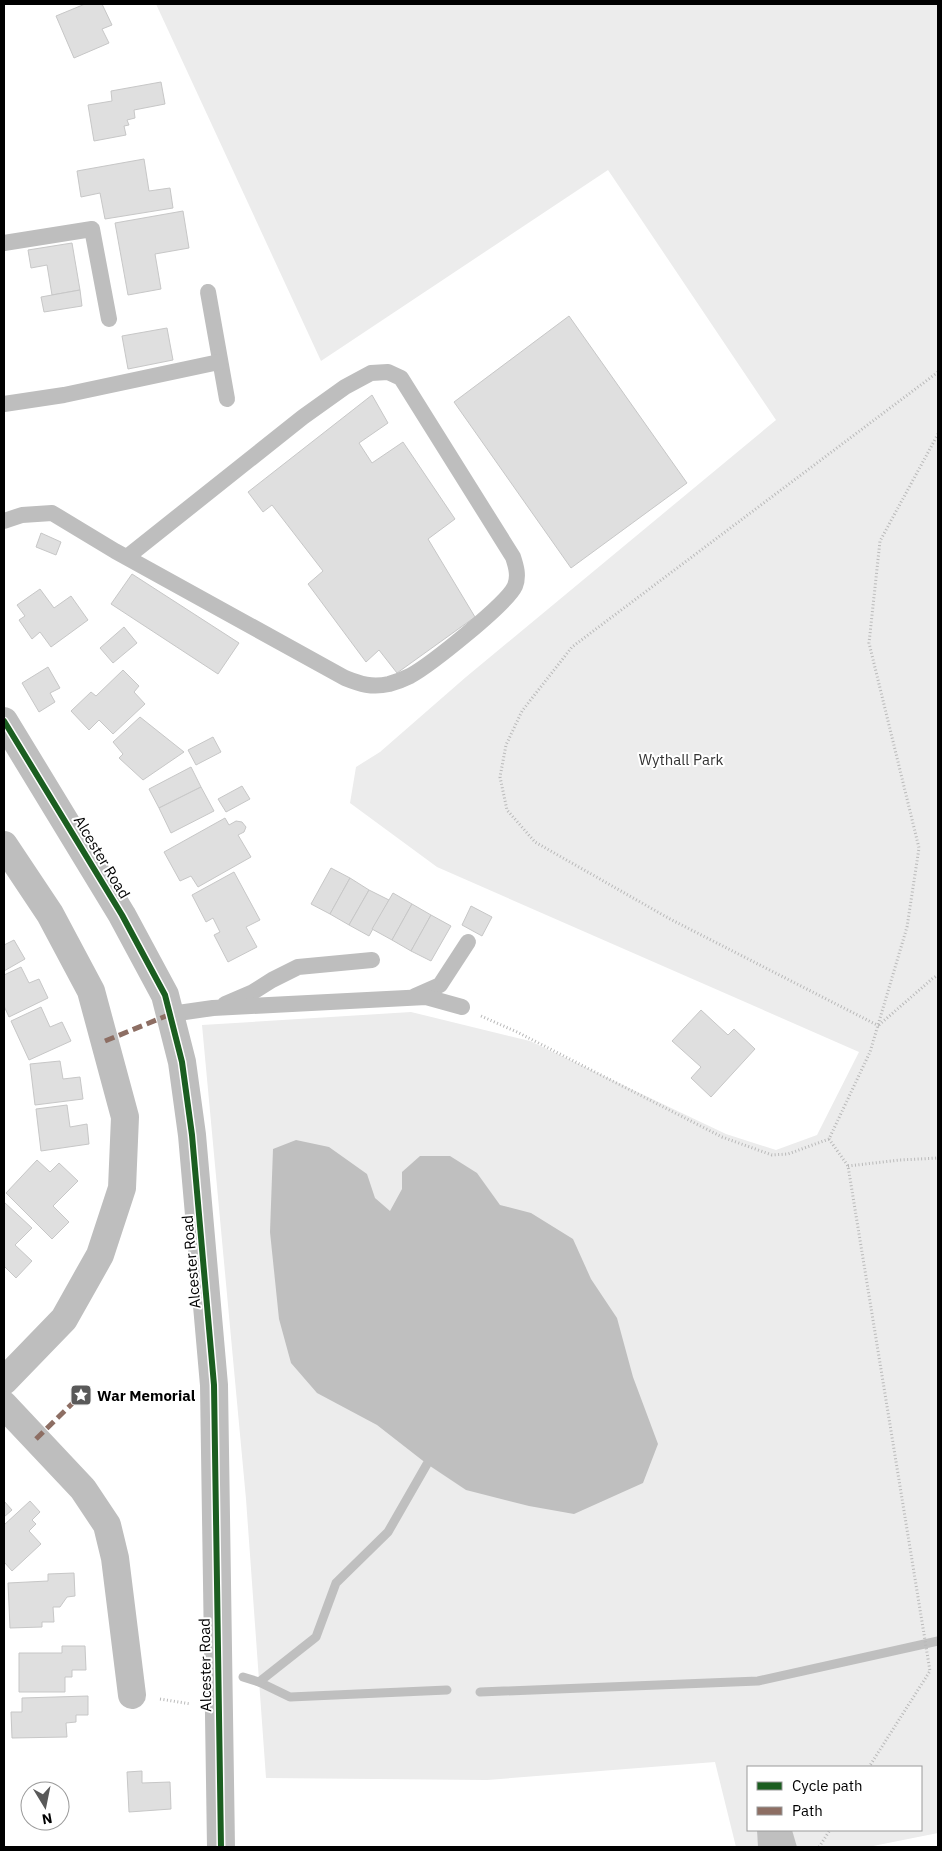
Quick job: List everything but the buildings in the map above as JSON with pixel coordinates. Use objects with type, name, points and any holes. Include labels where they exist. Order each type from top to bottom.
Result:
[{"type":"street","name":"Alcester Road","points":[[4,721],[122,915],[165,995],[182,1062],[192,1134],[214,1385],[221,1847]]},
{"type":"street","points":[[4,1381],[64,1319],[100,1255],[122,1188],[125,1117],[91,991],[50,914],[8,861]]},
{"type":"street","points":[[4,1405],[83,1489],[107,1525],[115,1558],[132,1695]]},
{"type":"lane","points":[[4,243],[92,229],[109,319]]},
{"type":"lane","points":[[208,292],[227,399]]},
{"type":"lane","points":[[4,404],[64,395],[219,362]]},
{"type":"lane","points":[[4,521],[22,515],[52,513],[127,557],[345,678],[362,685],[387,684],[410,676],[462,638],[505,599],[515,586],[517,571],[513,557],[401,378],[388,372],[371,373],[345,387],[302,417],[127,557]]},
{"type":"lane","points":[[411,998],[440,985],[468,942]]},
{"type":"lane","points":[[213,1008],[253,992],[298,967],[372,960]]},
{"type":"lane","points":[[171,1014],[213,1008],[426,997],[462,1007]]},
{"type":"path","points":[[879,1026],[670,919],[534,842],[507,810],[500,777],[506,745],[522,711],[572,647],[938,372]]},
{"type":"path","points":[[462,1007],[517,1032],[722,1137],[772,1155],[788,1154],[829,1139],[870,1052],[907,927],[919,848],[869,643],[880,541],[938,434]]},
{"type":"path","points":[[879,1026],[938,974]]},
{"type":"path","points":[[829,1139],[848,1166],[930,1671],[870,1766]]},
{"type":"path","points":[[848,1166],[938,1158]]},
{"type":"path","points":[[132,1695],[218,1709]]},
{"type":"path","points":[[819,1847],[829,1831]]},
{"type":"green space","name":"Wythall Park","points":[[156,4],[938,4],[938,1833],[868,1847],[736,1847],[715,1762],[487,1780],[266,1778],[246,1499],[202,1025],[411,1012],[530,1041],[726,1134],[776,1150],[817,1135],[859,1052],[437,867],[350,803],[356,767],[380,752],[466,677],[776,420],[608,170],[321,361]]},
{"type":"shaded area","points":[[296,1140],[329,1147],[367,1174],[375,1198],[390,1211],[402,1189],[402,1172],[420,1156],[450,1156],[477,1173],[500,1205],[531,1213],[573,1239],[591,1279],[617,1318],[633,1377],[658,1444],[643,1483],[574,1514],[529,1506],[466,1490],[427,1464],[377,1425],[317,1393],[291,1363],[279,1319],[270,1232],[273,1149]]},
{"type":"shaded area","points":[[757,1831],[792,1831],[797,1847],[758,1847]]},
{"type":"waterway","points":[[259,1682],[316,1637],[336,1583],[388,1532],[427,1464]]},
{"type":"waterway","points":[[480,1692],[758,1681],[938,1641]]},
{"type":"waterway","points":[[243,1677],[259,1682],[290,1697],[447,1690]]},
{"type":"marked path","points":[[105,1041],[171,1014]]},
{"type":"marked path","points":[[36,1439],[81,1395]]},
{"type":"cycle path","points":[[4,721],[122,915],[165,995],[182,1062],[192,1135],[214,1385],[221,1847]]},
{"type":"place","name":"War Memorial","points":[[81,1395]]}]
